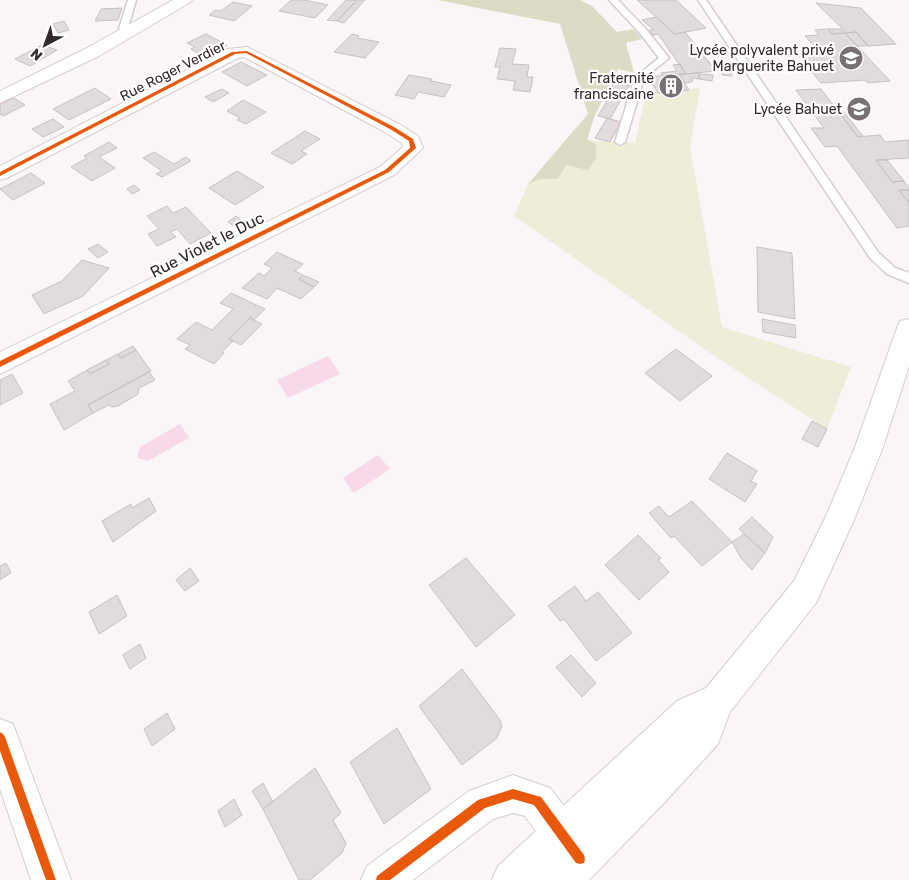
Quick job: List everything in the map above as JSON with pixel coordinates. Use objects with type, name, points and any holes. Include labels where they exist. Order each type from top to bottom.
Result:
[{"type":"street","points":[[0,98],[129,33],[184,0]]},
{"type":"street","name":"Rue Roger Verdier","points":[[0,174],[234,53],[248,52],[411,140]]},
{"type":"street","name":"Rue Violet le Duc","points":[[0,364],[387,171],[413,148],[411,140]]},
{"type":"street","points":[[512,880],[568,857],[651,790],[705,731],[718,700],[805,592],[839,520],[869,447],[909,328]]},
{"type":"street","points":[[0,737],[51,880]]},
{"type":"street","points":[[381,880],[482,804],[513,794],[537,801],[568,857]]},
{"type":"lane","points":[[129,33],[123,29],[132,0]]},
{"type":"lane","points":[[613,0],[642,30],[664,58],[640,77],[620,142]]},
{"type":"lane","points":[[702,0],[874,254],[891,271],[909,278]]},
{"type":"shaded area","points":[[438,0],[580,0],[592,6],[617,32],[634,29],[642,39],[626,43],[634,73],[618,69],[595,115],[587,140],[596,144],[596,158],[588,170],[566,165],[558,179],[541,179],[528,184],[588,114],[560,24]]},
{"type":"shaded area","points":[[700,88],[690,147],[722,327],[851,367],[827,429],[716,357],[514,216],[528,184],[541,179],[558,179],[566,165],[587,140],[635,143],[646,93]]},
{"type":"shaded area","points":[[328,356],[340,374],[288,398],[277,380]]},
{"type":"shaded area","points":[[180,424],[189,438],[148,461],[137,458],[140,447]]},
{"type":"shaded area","points":[[378,455],[390,469],[354,493],[343,478]]},
{"type":"building","points":[[291,0],[304,0],[328,5],[315,18],[279,11]]},
{"type":"building","points":[[346,0],[357,0],[337,21],[327,20]]},
{"type":"building","points":[[357,0],[365,0],[344,23],[337,21]]},
{"type":"building","points":[[637,0],[676,0],[706,28],[675,34]]},
{"type":"building","points":[[233,2],[252,6],[234,21],[209,15],[216,10],[221,11]]},
{"type":"building","points":[[816,3],[861,8],[896,44],[868,46],[856,32],[847,33]]},
{"type":"building","points":[[122,8],[118,20],[95,21],[101,9]]},
{"type":"building","points":[[656,17],[675,34],[685,32],[716,71],[686,74],[658,34],[653,35],[649,30],[654,30],[642,20]]},
{"type":"building","points":[[64,21],[69,30],[58,33],[53,24]]},
{"type":"building","points":[[828,29],[832,34],[845,33],[890,81],[868,83],[865,80],[821,83],[799,56],[809,54],[804,48],[815,47],[805,36],[819,35],[815,30]]},
{"type":"building","points":[[828,29],[841,29],[845,33],[832,34]]},
{"type":"building","points":[[856,32],[868,46],[857,46],[845,33]]},
{"type":"building","points":[[206,34],[227,45],[204,57],[191,49],[195,47],[187,43]]},
{"type":"building","points":[[352,34],[359,36],[357,38],[379,42],[365,58],[334,52]]},
{"type":"building","points":[[42,45],[57,50],[30,66],[15,59]]},
{"type":"building","points":[[500,48],[516,49],[512,64],[529,65],[527,77],[533,77],[530,92],[513,90],[515,81],[497,79],[500,67],[495,67]]},
{"type":"building","points":[[241,62],[267,75],[247,86],[222,72]]},
{"type":"building","points":[[680,64],[686,74],[663,76],[661,73],[677,71],[673,65]]},
{"type":"building","points":[[720,67],[730,68],[732,76],[722,75]]},
{"type":"building","points":[[621,73],[635,76],[629,86],[615,82]]},
{"type":"building","name":"Fraternité franciscaine","points":[[699,73],[699,79],[693,78],[692,82],[685,83],[679,74]]},
{"type":"building","name":"Fraternité franciscaine","points":[[679,74],[689,90],[658,93],[648,77]]},
{"type":"building","points":[[700,74],[713,75],[712,81],[699,79]]},
{"type":"building","points":[[409,75],[451,85],[444,97],[418,92],[414,99],[395,95]]},
{"type":"building","points":[[615,82],[629,86],[624,94],[610,90]]},
{"type":"building","points":[[95,88],[111,99],[69,120],[53,109]]},
{"type":"building","points":[[222,89],[229,93],[213,102],[205,97]]},
{"type":"building","points":[[821,89],[858,137],[880,135],[885,142],[909,140],[909,158],[876,160],[892,182],[904,181],[909,188],[909,190],[899,190],[909,203],[909,226],[897,228],[837,146],[825,147],[811,128],[824,128],[796,90]]},
{"type":"building","points":[[613,91],[624,94],[610,119],[598,116]]},
{"type":"building","points":[[14,98],[25,105],[3,116],[0,114],[0,104]]},
{"type":"building","points":[[243,100],[266,112],[246,124],[237,120],[240,118],[227,111]]},
{"type":"building","points":[[838,111],[843,111],[863,136],[858,137]]},
{"type":"building","points":[[607,118],[621,122],[610,142],[595,138]]},
{"type":"building","points":[[53,119],[64,127],[43,137],[32,129]]},
{"type":"building","points":[[305,131],[320,139],[301,151],[307,154],[292,164],[271,153]]},
{"type":"building","points":[[109,142],[117,148],[99,157],[115,168],[92,181],[71,167],[87,158],[84,156]]},
{"type":"building","points":[[154,152],[174,164],[186,157],[191,161],[162,177],[156,174],[162,171],[143,158]]},
{"type":"building","points":[[876,160],[887,160],[904,181],[892,182]]},
{"type":"building","points":[[237,171],[264,187],[235,205],[209,188]]},
{"type":"building","points":[[31,173],[45,183],[13,200],[0,189]]},
{"type":"building","points":[[134,185],[140,190],[132,194],[127,189]]},
{"type":"building","points":[[899,190],[909,190],[909,203]]},
{"type":"building","points":[[167,206],[173,213],[186,207],[211,233],[190,244],[177,229],[171,232],[176,237],[157,246],[148,234],[159,229],[147,216]]},
{"type":"building","points":[[236,216],[249,226],[241,231],[228,222]]},
{"type":"building","points":[[98,244],[108,252],[98,258],[88,249]]},
{"type":"building","points":[[757,247],[792,253],[795,319],[758,312]]},
{"type":"building","points":[[277,252],[303,264],[295,271],[303,275],[299,279],[314,287],[301,299],[277,288],[267,299],[242,288],[259,273],[264,276],[272,268],[264,264]]},
{"type":"building","points":[[82,260],[109,268],[83,296],[44,314],[32,295],[62,281]]},
{"type":"building","points":[[303,275],[319,282],[314,287],[299,279]]},
{"type":"building","points":[[231,293],[265,309],[254,320],[250,318],[229,339],[233,341],[214,364],[185,349],[190,345],[177,339],[196,322],[212,330],[233,309],[220,303]]},
{"type":"building","points":[[250,318],[262,324],[241,345],[229,339]]},
{"type":"building","points":[[762,319],[795,325],[796,338],[763,332]]},
{"type":"building","points":[[133,346],[136,350],[121,358],[118,354]]},
{"type":"building","points":[[676,349],[712,376],[680,401],[645,373]]},
{"type":"building","points":[[136,350],[151,371],[88,405],[93,413],[64,430],[50,404],[75,391],[68,381],[87,370],[90,374],[109,364],[106,360],[118,354],[121,358]]},
{"type":"building","points":[[106,360],[109,364],[90,374],[87,370]]},
{"type":"building","points":[[149,372],[155,380],[139,388],[138,394],[118,406],[112,407],[109,405],[93,413],[88,405]]},
{"type":"building","points":[[12,374],[23,393],[0,405],[0,380]]},
{"type":"building","points":[[812,421],[827,429],[818,447],[802,439]]},
{"type":"building","points":[[727,453],[757,471],[751,481],[757,484],[745,502],[709,479]]},
{"type":"building","points":[[149,498],[156,511],[113,542],[102,521],[131,504],[132,508]]},
{"type":"building","points":[[692,501],[732,542],[702,566],[674,536],[671,538],[649,513],[659,506],[669,517]]},
{"type":"building","points":[[752,517],[773,537],[765,553],[739,529]]},
{"type":"building","points":[[744,534],[765,553],[752,570],[741,558],[732,542]]},
{"type":"building","points":[[638,535],[661,558],[658,560],[669,572],[639,600],[605,565]]},
{"type":"building","points":[[466,558],[515,615],[476,647],[429,585]]},
{"type":"building","points":[[6,563],[11,573],[0,580],[0,566]]},
{"type":"building","points":[[190,568],[199,581],[185,591],[176,580]]},
{"type":"building","points":[[575,586],[586,601],[598,592],[632,633],[596,661],[564,619],[560,621],[548,606]]},
{"type":"building","points":[[117,595],[127,616],[99,634],[89,612]]},
{"type":"building","points":[[140,644],[146,658],[130,669],[123,655]]},
{"type":"building","points":[[571,655],[596,683],[582,697],[556,667]]},
{"type":"building","points":[[462,669],[500,720],[502,726],[497,738],[462,765],[419,706]]},
{"type":"building","points":[[167,713],[175,729],[152,746],[144,729]]},
{"type":"building","points":[[397,728],[431,789],[384,824],[350,762]]},
{"type":"building","points":[[315,768],[341,813],[333,820],[346,843],[342,853],[310,880],[299,880],[263,809]]},
{"type":"building","points":[[263,783],[273,802],[263,809],[252,791]]},
{"type":"building","points":[[234,799],[242,815],[225,827],[218,811]]},
{"type":"cycle path","points":[[0,174],[234,53],[247,52],[392,128],[411,140],[413,148],[387,171],[0,364]]},
{"type":"cycle path","points":[[0,737],[51,880]]},
{"type":"cycle path","points":[[381,880],[482,804],[513,794],[537,801],[580,859]]},
{"type":"place","name":"Lycée polyvalent privé Marguerite Bahuet","points":[[851,58]]},
{"type":"place","name":"Fraternité franciscaine","points":[[671,86]]},
{"type":"place","name":"Lycée Bahuet","points":[[859,109]]}]
